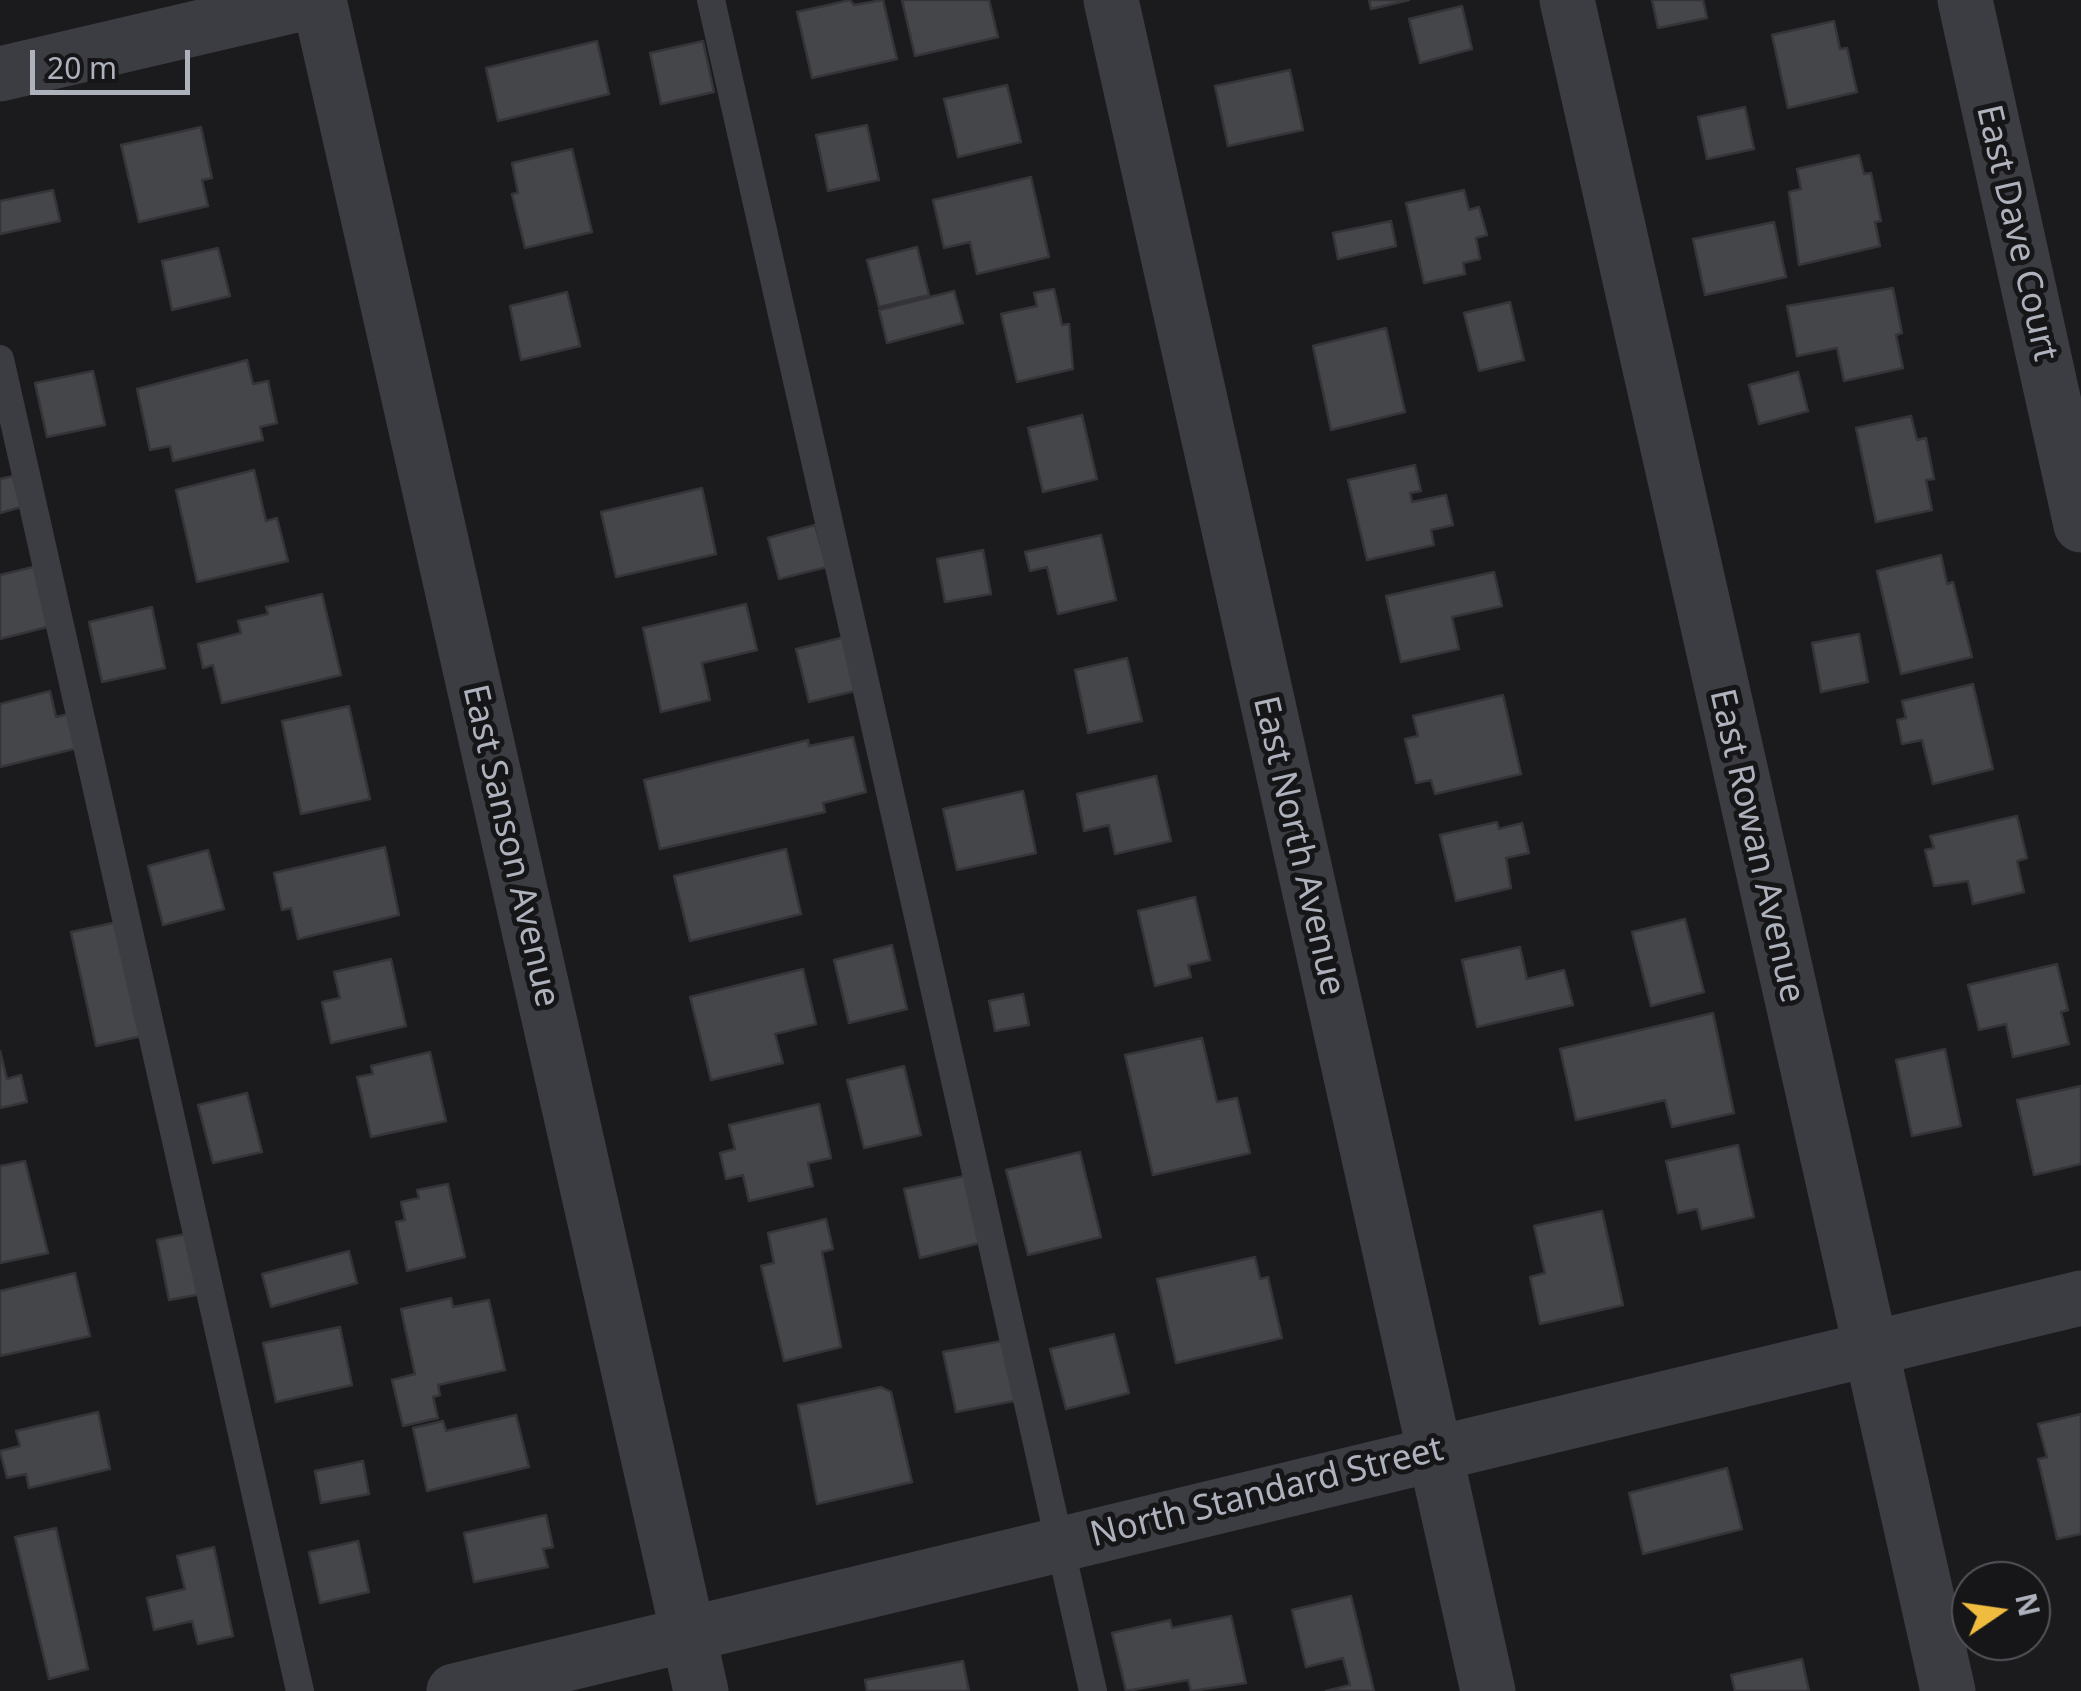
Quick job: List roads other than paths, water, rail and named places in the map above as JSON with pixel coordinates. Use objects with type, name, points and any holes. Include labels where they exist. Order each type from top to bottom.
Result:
[{"type":"street","points":[[0,74],[318,0]]},
{"type":"street","name":"East Sanson Avenue","points":[[318,0],[702,1691]]},
{"type":"street","name":"East North Avenue","points":[[1111,0],[1488,1691]]},
{"type":"street","name":"East Rowan Avenue","points":[[1566,0],[1948,1691]]},
{"type":"street","name":"East Dave Court","points":[[1964,0],[2081,525]]},
{"type":"street","name":"North Standard Street","points":[[454,1691],[2081,1298]]},
{"type":"lane","points":[[711,0],[1094,1691]]},
{"type":"lane","points":[[0,359],[300,1691]]}]
